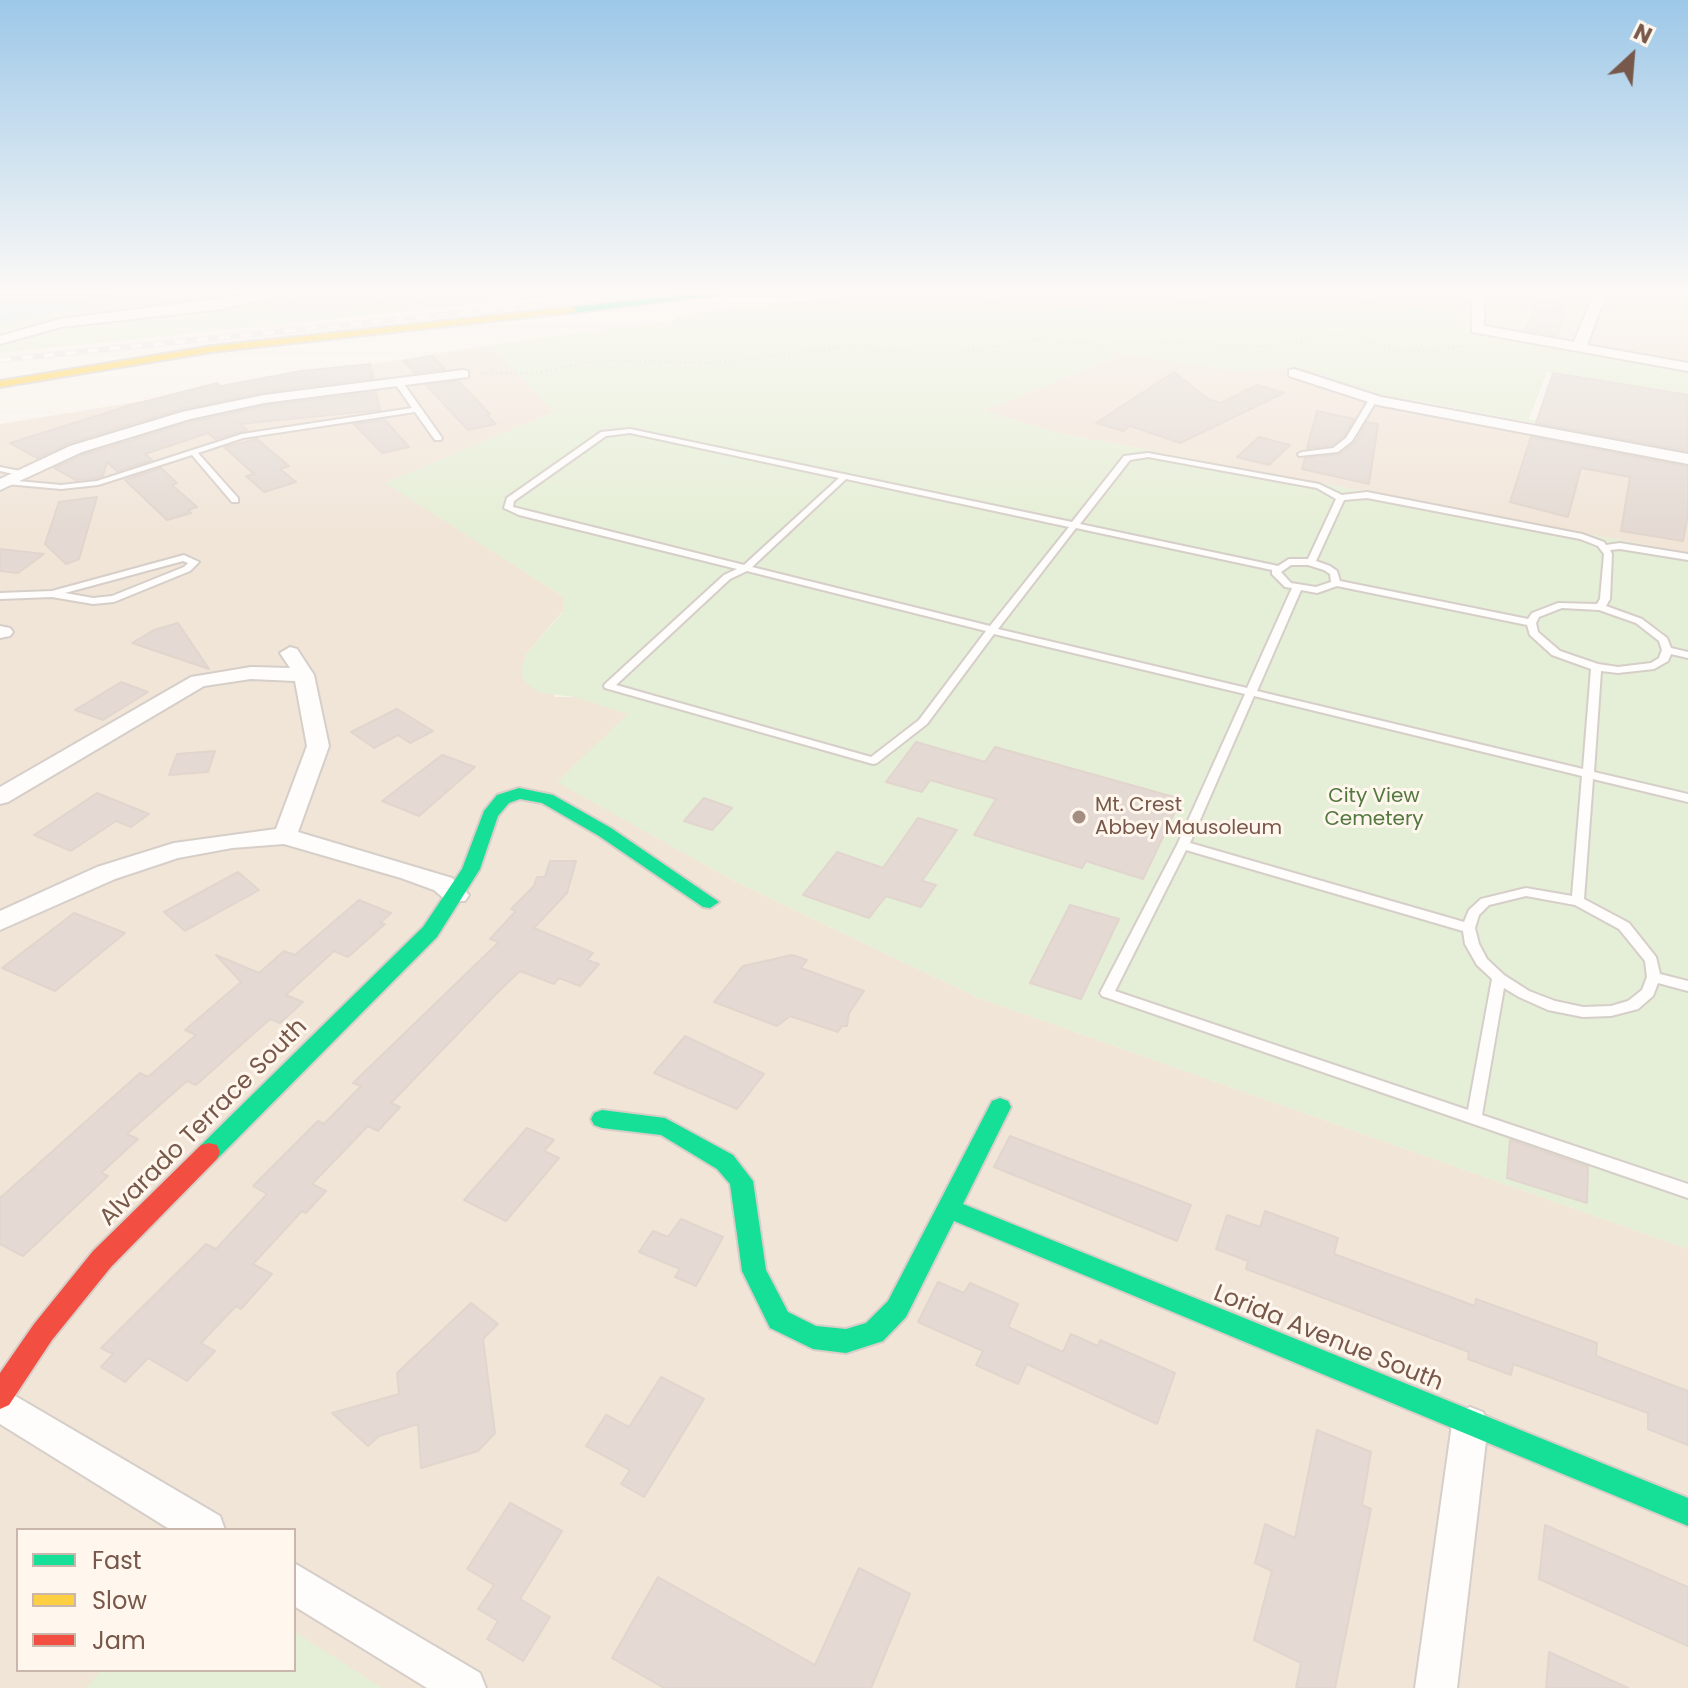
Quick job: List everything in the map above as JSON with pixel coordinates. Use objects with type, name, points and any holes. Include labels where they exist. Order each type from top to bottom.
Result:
[{"type":"street","points":[[0,384],[68,373]]},
{"type":"street","points":[[1294,373],[1373,400],[1688,459]]},
{"type":"street","points":[[2,478],[22,474],[76,449],[187,415],[264,399],[463,374]]},
{"type":"street","points":[[285,836],[318,746],[304,675],[290,653]]},
{"type":"street","points":[[0,797],[198,681],[251,673],[304,675]]},
{"type":"street","name":"Alvarado Terrace South","points":[[0,1396],[43,1332],[102,1259],[430,932],[456,895],[478,854],[493,809],[503,799],[523,793],[547,799],[583,818],[710,902]]},
{"type":"street","points":[[0,921],[106,873],[174,851],[232,840],[285,836],[421,876],[443,884],[456,895]]},
{"type":"street","points":[[602,1119],[665,1127],[725,1162],[741,1181],[754,1271],[779,1320],[813,1337],[846,1341],[874,1333],[897,1309],[1000,1107]]},
{"type":"street","name":"Lorida Avenue South","points":[[950,1209],[1688,1512]]},
{"type":"street","points":[[0,1404],[203,1528]]},
{"type":"street","points":[[1436,1688],[1470,1424]]},
{"type":"street","points":[[296,1584],[465,1688]]},
{"type":"lane","points":[[398,382],[438,438]]},
{"type":"lane","points":[[1302,454],[1335,450],[1349,439],[1373,400]]},
{"type":"lane","points":[[2,478],[81,486],[253,434],[417,409]]},
{"type":"lane","points":[[1336,583],[1334,573],[1311,562],[1289,562],[1276,568],[617,431],[604,434],[510,500],[508,508],[1249,694],[1688,798]]},
{"type":"lane","points":[[194,453],[235,500]]},
{"type":"lane","points":[[844,477],[746,568],[727,577],[609,686],[873,761],[923,722],[1072,525],[1079,522],[1127,458],[1137,455],[1319,486],[1341,498],[1367,495],[1582,537],[1605,548],[1620,546],[1688,557]]},
{"type":"lane","points":[[1311,562],[1341,498]]},
{"type":"lane","points":[[1600,607],[1605,599],[1608,554],[1605,548]]},
{"type":"lane","points":[[0,596],[52,594],[93,601],[114,599],[187,569],[194,562],[184,558],[52,594]]},
{"type":"lane","points":[[1276,568],[1276,577],[1297,588],[1317,590],[1336,583],[1531,623]]},
{"type":"lane","points":[[1297,588],[1183,845],[1107,993],[1688,1191]]},
{"type":"lane","points":[[1531,623],[1546,608],[1561,605],[1600,607],[1630,617],[1654,630],[1667,650],[1688,655]]},
{"type":"lane","points":[[1531,623],[1533,633],[1549,648],[1596,667],[1638,670],[1664,659],[1667,650]]},
{"type":"lane","points":[[1578,901],[1596,667]]},
{"type":"lane","points":[[1183,845],[1469,928]]},
{"type":"lane","points":[[1526,892],[1578,901],[1613,919],[1641,942],[1651,960],[1654,977],[1648,993],[1633,1005],[1611,1011],[1583,1012],[1553,1006],[1524,994],[1499,978],[1482,962],[1472,944],[1469,928],[1473,913],[1485,902],[1503,895],[1526,892]]},
{"type":"lane","points":[[1654,977],[1688,986]]},
{"type":"lane","points":[[1474,1116],[1499,978]]},
{"type":"path","points":[[463,374],[538,373]]},
{"type":"shaded area","points":[[318,373],[517,373],[554,412],[386,483],[564,597],[563,611],[526,654],[555,697],[575,697],[629,713],[558,782],[734,881],[976,997],[1688,1249],[1688,1688],[0,1688],[0,424]]},
{"type":"shaded area","points":[[1077,373],[1317,373],[1418,403],[1688,452],[1688,553],[1058,433],[983,411]]},
{"type":"green space","name":"City View Cemetery","points":[[517,373],[1078,373],[984,411],[1058,433],[1688,553],[1688,1249],[976,997],[734,881],[557,782],[628,714],[575,697],[540,693],[525,682],[521,671],[526,654],[563,612],[564,597],[385,483],[554,412]]},
{"type":"green space","name":"City View Cemetery","points":[[1314,373],[1547,373],[1529,419],[1688,448],[1688,452],[1369,392]]},
{"type":"green space","name":"City View Cemetery","points":[[1552,373],[1688,373],[1688,395]]},
{"type":"green space","points":[[296,1632],[382,1688],[86,1688],[99,1672],[296,1672]]},
{"type":"building","points":[[292,373],[372,373],[373,378],[264,392],[181,409],[69,443],[37,458],[10,443],[128,406],[217,383],[221,386]]},
{"type":"building","points":[[1173,373],[1208,399],[1221,403],[1257,385],[1284,393],[1180,443],[1130,426],[1123,431],[1096,423]]},
{"type":"building","points":[[1553,373],[1688,395],[1688,451],[1536,423]]},
{"type":"building","points":[[458,381],[496,424],[468,430],[426,385]]},
{"type":"building","points":[[376,392],[380,410],[240,424],[247,430],[215,439],[208,433],[145,454],[152,460],[117,471],[107,462],[103,476],[96,478],[76,480],[54,468],[83,455],[191,422],[264,406]]},
{"type":"building","points":[[1317,411],[1354,419],[1344,436],[1332,445],[1307,448]]},
{"type":"building","points":[[385,420],[409,447],[382,453],[354,424]]},
{"type":"building","points":[[1367,422],[1378,424],[1369,484],[1302,469],[1305,458],[1340,454],[1355,443]]},
{"type":"building","points":[[1259,437],[1290,445],[1269,465],[1237,457]]},
{"type":"building","points":[[1531,437],[1688,467],[1688,514],[1683,541],[1621,531],[1630,477],[1581,468],[1568,517],[1510,502]]},
{"type":"building","points":[[257,439],[289,466],[280,469],[296,482],[264,492],[246,476],[254,474],[224,447]]},
{"type":"building","points":[[161,468],[177,483],[172,485],[197,507],[188,510],[191,513],[167,520],[125,480]]},
{"type":"building","points":[[97,497],[79,559],[66,564],[45,544],[59,502]]},
{"type":"building","points":[[0,549],[44,554],[18,573],[0,571]]},
{"type":"building","points":[[178,623],[209,669],[132,643],[154,630]]},
{"type":"building","points":[[121,682],[148,692],[103,720],[75,710]]},
{"type":"building","points":[[397,709],[433,731],[410,743],[398,735],[374,748],[351,732]]},
{"type":"building","name":"Mt. Crest Abbey Mausoleum","points":[[916,742],[985,762],[995,747],[1181,799],[1143,879],[1086,861],[1082,868],[974,835],[996,799],[930,780],[922,792],[886,782]]},
{"type":"building","points":[[215,751],[208,772],[169,775],[177,754]]},
{"type":"building","points":[[442,755],[475,767],[419,816],[382,801]]},
{"type":"building","points":[[97,793],[149,814],[131,827],[116,821],[71,851],[34,835]]},
{"type":"building","points":[[704,798],[732,808],[712,830],[684,821]]},
{"type":"building","points":[[918,818],[957,830],[922,881],[936,885],[921,907],[886,896],[869,918],[803,895],[837,852],[883,868]]},
{"type":"building","points":[[550,861],[576,861],[567,893],[534,928],[593,953],[587,960],[599,964],[580,986],[559,978],[554,984],[520,971],[498,992],[391,1103],[400,1107],[378,1131],[368,1126],[312,1184],[326,1191],[306,1213],[302,1211],[253,1264],[272,1274],[241,1309],[236,1306],[201,1343],[215,1351],[187,1381],[148,1358],[125,1382],[101,1367],[113,1354],[101,1348],[206,1244],[216,1249],[267,1194],[253,1186],[318,1121],[324,1124],[361,1086],[353,1083],[499,942],[490,939],[516,911],[511,909],[534,886],[537,877],[545,877]]},
{"type":"building","points":[[238,872],[259,890],[185,931],[164,912]]},
{"type":"building","points":[[359,900],[391,913],[380,923],[385,924],[348,957],[334,951],[286,995],[303,1002],[280,1023],[270,1019],[196,1085],[187,1081],[127,1134],[138,1139],[101,1173],[108,1176],[23,1256],[0,1244],[0,1198],[140,1073],[148,1077],[196,1035],[185,1030],[241,982],[216,955],[259,973],[284,951],[295,955]]},
{"type":"building","points":[[1070,905],[1119,919],[1081,999],[1030,983]]},
{"type":"building","points":[[74,913],[125,933],[55,991],[2,968]]},
{"type":"building","points":[[792,955],[807,960],[801,968],[864,991],[849,1013],[847,1026],[842,1026],[838,1032],[790,1016],[777,1026],[714,1002],[743,966]]},
{"type":"building","points":[[685,1036],[764,1074],[737,1109],[654,1073]]},
{"type":"building","points":[[527,1128],[554,1140],[544,1151],[559,1158],[506,1221],[464,1200]]},
{"type":"building","points":[[1010,1136],[1191,1205],[1177,1241],[994,1167]]},
{"type":"building","points":[[1510,1140],[1588,1167],[1587,1203],[1507,1178]]},
{"type":"building","points":[[1265,1211],[1338,1238],[1334,1254],[1475,1306],[1476,1299],[1597,1343],[1596,1356],[1688,1391],[1688,1445],[1648,1429],[1648,1413],[1513,1364],[1511,1375],[1468,1359],[1469,1352],[1246,1269],[1248,1261],[1216,1249],[1227,1215],[1260,1227]]},
{"type":"building","points":[[681,1219],[723,1237],[696,1286],[675,1277],[680,1269],[639,1252],[653,1231],[668,1237]]},
{"type":"building","points":[[938,1282],[964,1293],[970,1283],[1018,1304],[1008,1327],[1063,1352],[1071,1334],[1098,1346],[1100,1340],[1175,1373],[1157,1424],[1027,1364],[1018,1384],[976,1365],[983,1351],[918,1322]]},
{"type":"building","points":[[471,1303],[498,1324],[483,1339],[495,1433],[478,1451],[421,1468],[418,1424],[379,1436],[368,1446],[332,1413],[399,1394],[397,1373]]},
{"type":"building","points":[[661,1377],[704,1399],[644,1497],[621,1484],[630,1470],[586,1446],[606,1415],[629,1427]]},
{"type":"building","points":[[1317,1430],[1371,1452],[1362,1505],[1371,1509],[1335,1688],[1296,1688],[1301,1663],[1254,1640],[1272,1571],[1255,1563],[1265,1524],[1295,1538]]},
{"type":"building","points":[[510,1503],[562,1531],[520,1599],[550,1617],[523,1661],[487,1639],[498,1621],[478,1609],[494,1585],[467,1569]]},
{"type":"building","points":[[1545,1525],[1688,1587],[1688,1646],[1539,1579]]},
{"type":"building","points":[[859,1568],[910,1594],[871,1688],[664,1688],[612,1658],[658,1577],[815,1665]]},
{"type":"building","points":[[1549,1652],[1628,1688],[1546,1688]]},
{"type":"traffic: fast","points":[[209,1152],[430,932],[471,869],[490,815],[503,799],[519,793],[547,799],[605,832],[710,902]]},
{"type":"traffic: fast","points":[[602,1119],[665,1127],[725,1162],[741,1181],[754,1271],[779,1320],[813,1337],[846,1341],[874,1333],[897,1309],[1000,1107]]},
{"type":"traffic: fast","points":[[950,1209],[1688,1512]]},
{"type":"traffic: slow","points":[[0,384],[68,373]]},
{"type":"traffic: jam","points":[[0,1396],[43,1332],[102,1259],[209,1152]]},
{"type":"place","name":"Mt. Crest Abbey Mausoleum","points":[[1079,817]]}]
